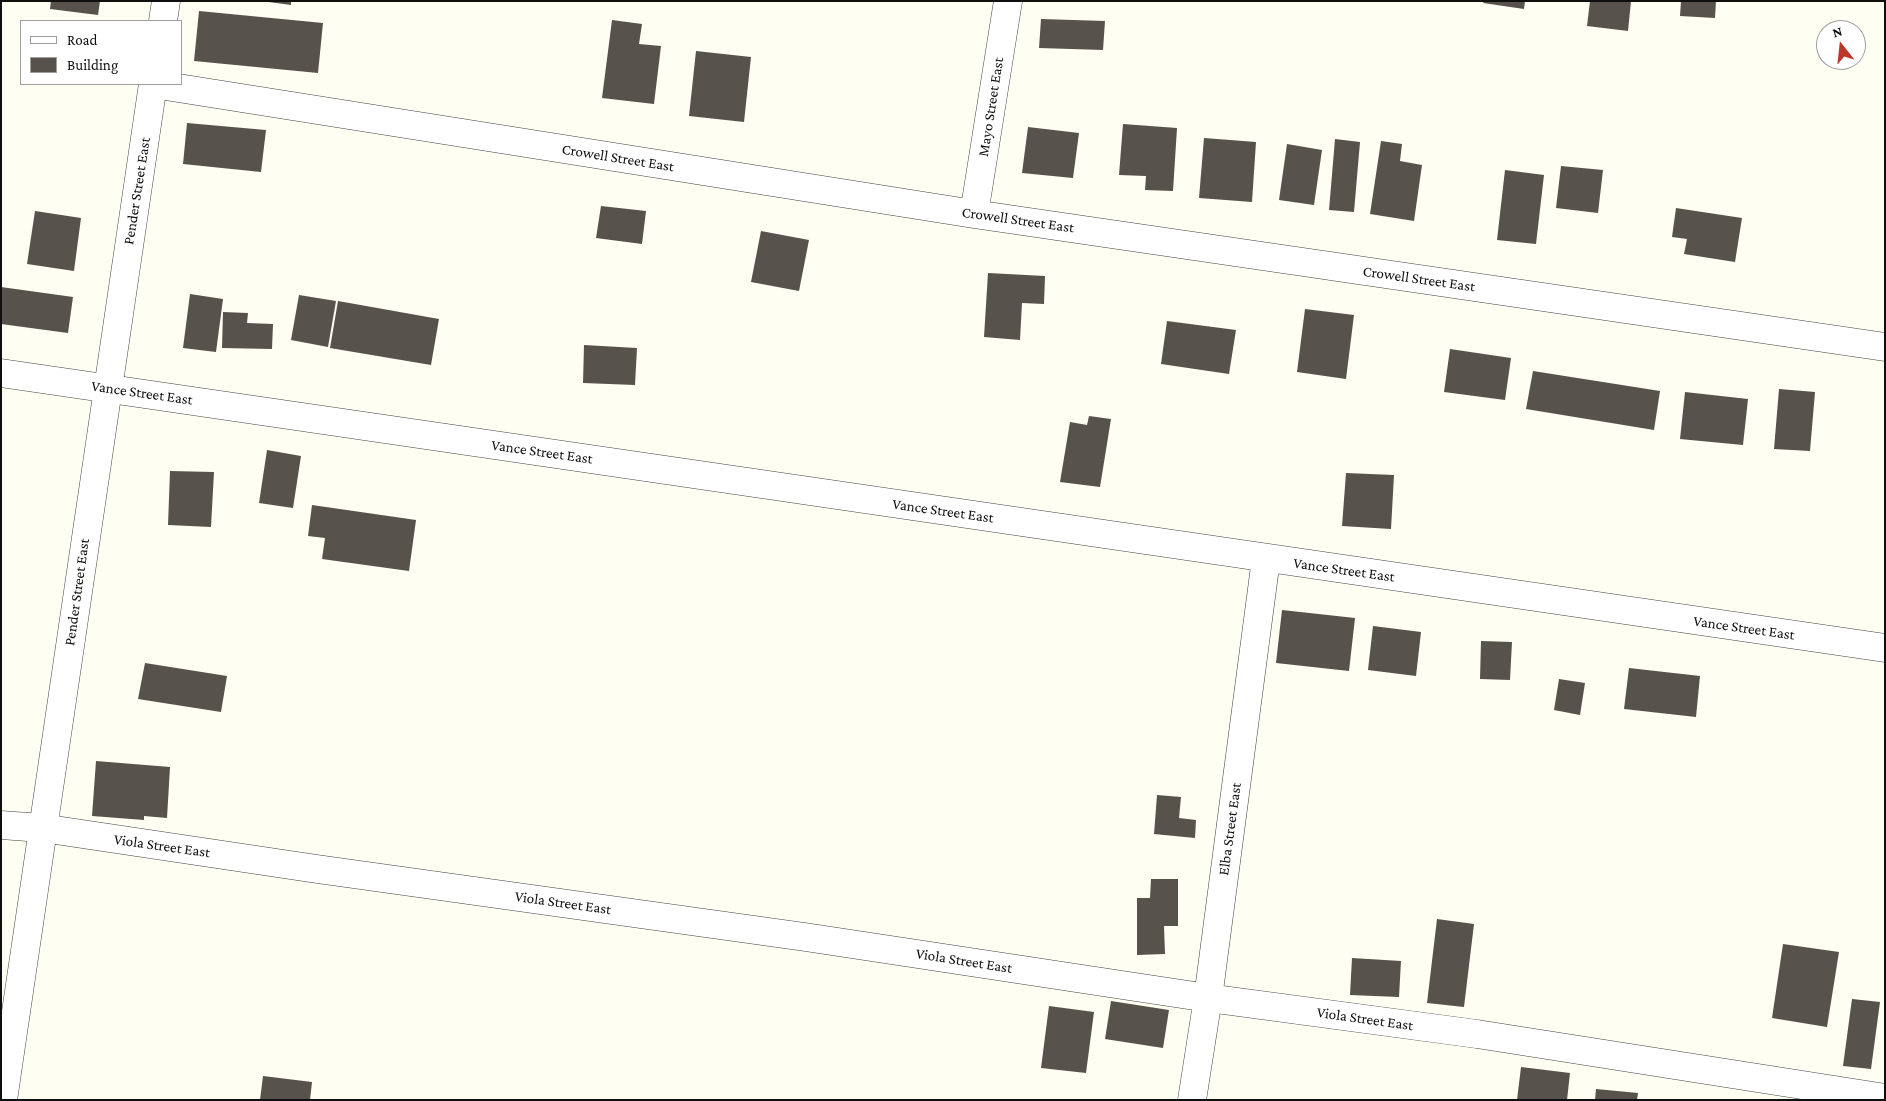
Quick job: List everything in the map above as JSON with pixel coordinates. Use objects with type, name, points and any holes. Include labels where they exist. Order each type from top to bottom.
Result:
[{"type":"street","points":[[163,20],[166,1]]},
{"type":"street","name":"Mayo Street East","points":[[974,214],[1008,1]]},
{"type":"street","name":"Pender Street East","points":[[3,1100],[153,85]]},
{"type":"street","name":"Crowell Street East","points":[[159,85],[974,214],[1885,347]]},
{"type":"street","name":"Vance Street East","points":[[1,373],[1885,648]]},
{"type":"street","name":"Elba Street East","points":[[1192,1100],[1208,998],[1266,558]]},
{"type":"street","name":"Viola Street East","points":[[1,825],[42,828],[307,868],[805,937],[1208,998],[1486,1036],[1885,1098]]},
{"type":"building","points":[[51,1],[100,1],[98,15],[50,9]]},
{"type":"building","points":[[261,1],[291,1],[291,5]]},
{"type":"building","points":[[1484,1],[1525,1],[1524,9],[1483,3]]},
{"type":"building","points":[[1590,1],[1631,1],[1628,31],[1587,26]]},
{"type":"building","points":[[1681,1],[1716,1],[1715,18],[1680,16]]},
{"type":"building","points":[[199,11],[323,23],[318,73],[194,61]]},
{"type":"building","points":[[1041,19],[1105,21],[1103,50],[1039,48]]},
{"type":"building","points":[[612,20],[642,24],[639,44],[661,46],[654,104],[602,98]]},
{"type":"building","points":[[696,51],[751,57],[744,122],[689,116]]},
{"type":"building","points":[[187,123],[266,130],[261,172],[183,164]]},
{"type":"building","points":[[1123,124],[1177,128],[1173,191],[1145,190],[1146,176],[1119,175]]},
{"type":"building","points":[[1028,127],[1079,133],[1073,178],[1022,173]]},
{"type":"building","points":[[1204,138],[1256,142],[1252,202],[1199,198]]},
{"type":"building","points":[[1335,139],[1360,142],[1354,212],[1329,210]]},
{"type":"building","points":[[1381,141],[1402,144],[1400,161],[1422,165],[1414,221],[1370,214]]},
{"type":"building","points":[[1287,144],[1322,150],[1314,205],[1279,200]]},
{"type":"building","points":[[1561,166],[1603,170],[1598,213],[1556,208]]},
{"type":"building","points":[[1505,170],[1544,175],[1536,244],[1497,240]]},
{"type":"building","points":[[601,206],[646,211],[642,244],[596,238]]},
{"type":"building","points":[[1676,208],[1742,218],[1735,262],[1684,254],[1687,239],[1672,237]]},
{"type":"building","points":[[35,211],[81,218],[74,271],[27,264]]},
{"type":"building","points":[[761,231],[809,240],[799,291],[751,282]]},
{"type":"building","points":[[988,273],[1045,276],[1044,304],[1022,303],[1020,340],[984,337]]},
{"type":"building","points":[[1,287],[73,297],[68,333],[1,324]]},
{"type":"building","points":[[190,294],[223,299],[216,352],[183,348]]},
{"type":"building","points":[[299,295],[336,301],[328,347],[291,340]]},
{"type":"building","points":[[338,301],[439,319],[431,365],[330,348]]},
{"type":"building","points":[[1305,309],[1354,315],[1346,379],[1297,372]]},
{"type":"building","points":[[223,312],[248,313],[247,323],[273,324],[272,349],[222,348]]},
{"type":"building","points":[[1167,321],[1236,330],[1229,374],[1161,364]]},
{"type":"building","points":[[584,345],[637,348],[635,385],[583,383]]},
{"type":"building","points":[[1450,349],[1511,358],[1505,400],[1444,392]]},
{"type":"building","points":[[1533,371],[1660,391],[1654,430],[1526,409]]},
{"type":"building","points":[[1779,389],[1815,392],[1810,451],[1774,449]]},
{"type":"building","points":[[1685,392],[1748,399],[1743,445],[1680,439]]},
{"type":"building","points":[[1089,416],[1111,419],[1100,487],[1060,482],[1070,422],[1087,425]]},
{"type":"building","points":[[267,450],[301,456],[293,508],[259,503]]},
{"type":"building","points":[[170,471],[214,472],[211,527],[168,525]]},
{"type":"building","points":[[1346,473],[1394,475],[1391,529],[1342,526]]},
{"type":"building","points":[[312,505],[416,520],[409,571],[322,559],[325,538],[308,536]]},
{"type":"building","points":[[1282,610],[1355,618],[1349,671],[1276,663]]},
{"type":"building","points":[[1373,626],[1421,632],[1416,676],[1368,670]]},
{"type":"building","points":[[1481,641],[1512,642],[1510,680],[1480,679]]},
{"type":"building","points":[[145,663],[227,676],[221,712],[138,699]]},
{"type":"building","points":[[1629,668],[1700,676],[1696,717],[1624,709]]},
{"type":"building","points":[[1559,679],[1585,683],[1580,715],[1554,710]]},
{"type":"building","points":[[96,761],[170,767],[167,818],[144,816],[144,820],[92,816]]},
{"type":"building","points":[[1157,795],[1181,797],[1179,818],[1196,820],[1195,838],[1154,834]]},
{"type":"building","points":[[1151,879],[1178,879],[1178,926],[1164,926],[1165,954],[1137,955],[1137,898],[1150,898]]},
{"type":"building","points":[[1437,919],[1474,924],[1464,1007],[1427,1003]]},
{"type":"building","points":[[1783,944],[1839,952],[1827,1027],[1772,1018]]},
{"type":"building","points":[[1352,958],[1401,961],[1399,997],[1350,995]]},
{"type":"building","points":[[1852,999],[1880,1002],[1871,1069],[1843,1066]]},
{"type":"building","points":[[1111,1001],[1169,1010],[1163,1048],[1105,1039]]},
{"type":"building","points":[[1049,1006],[1094,1012],[1086,1073],[1041,1068]]},
{"type":"building","points":[[1521,1067],[1570,1073],[1567,1100],[1517,1100]]},
{"type":"building","points":[[263,1076],[312,1082],[310,1100],[260,1100]]},
{"type":"building","points":[[1596,1089],[1638,1093],[1637,1100],[1595,1100]]}]
